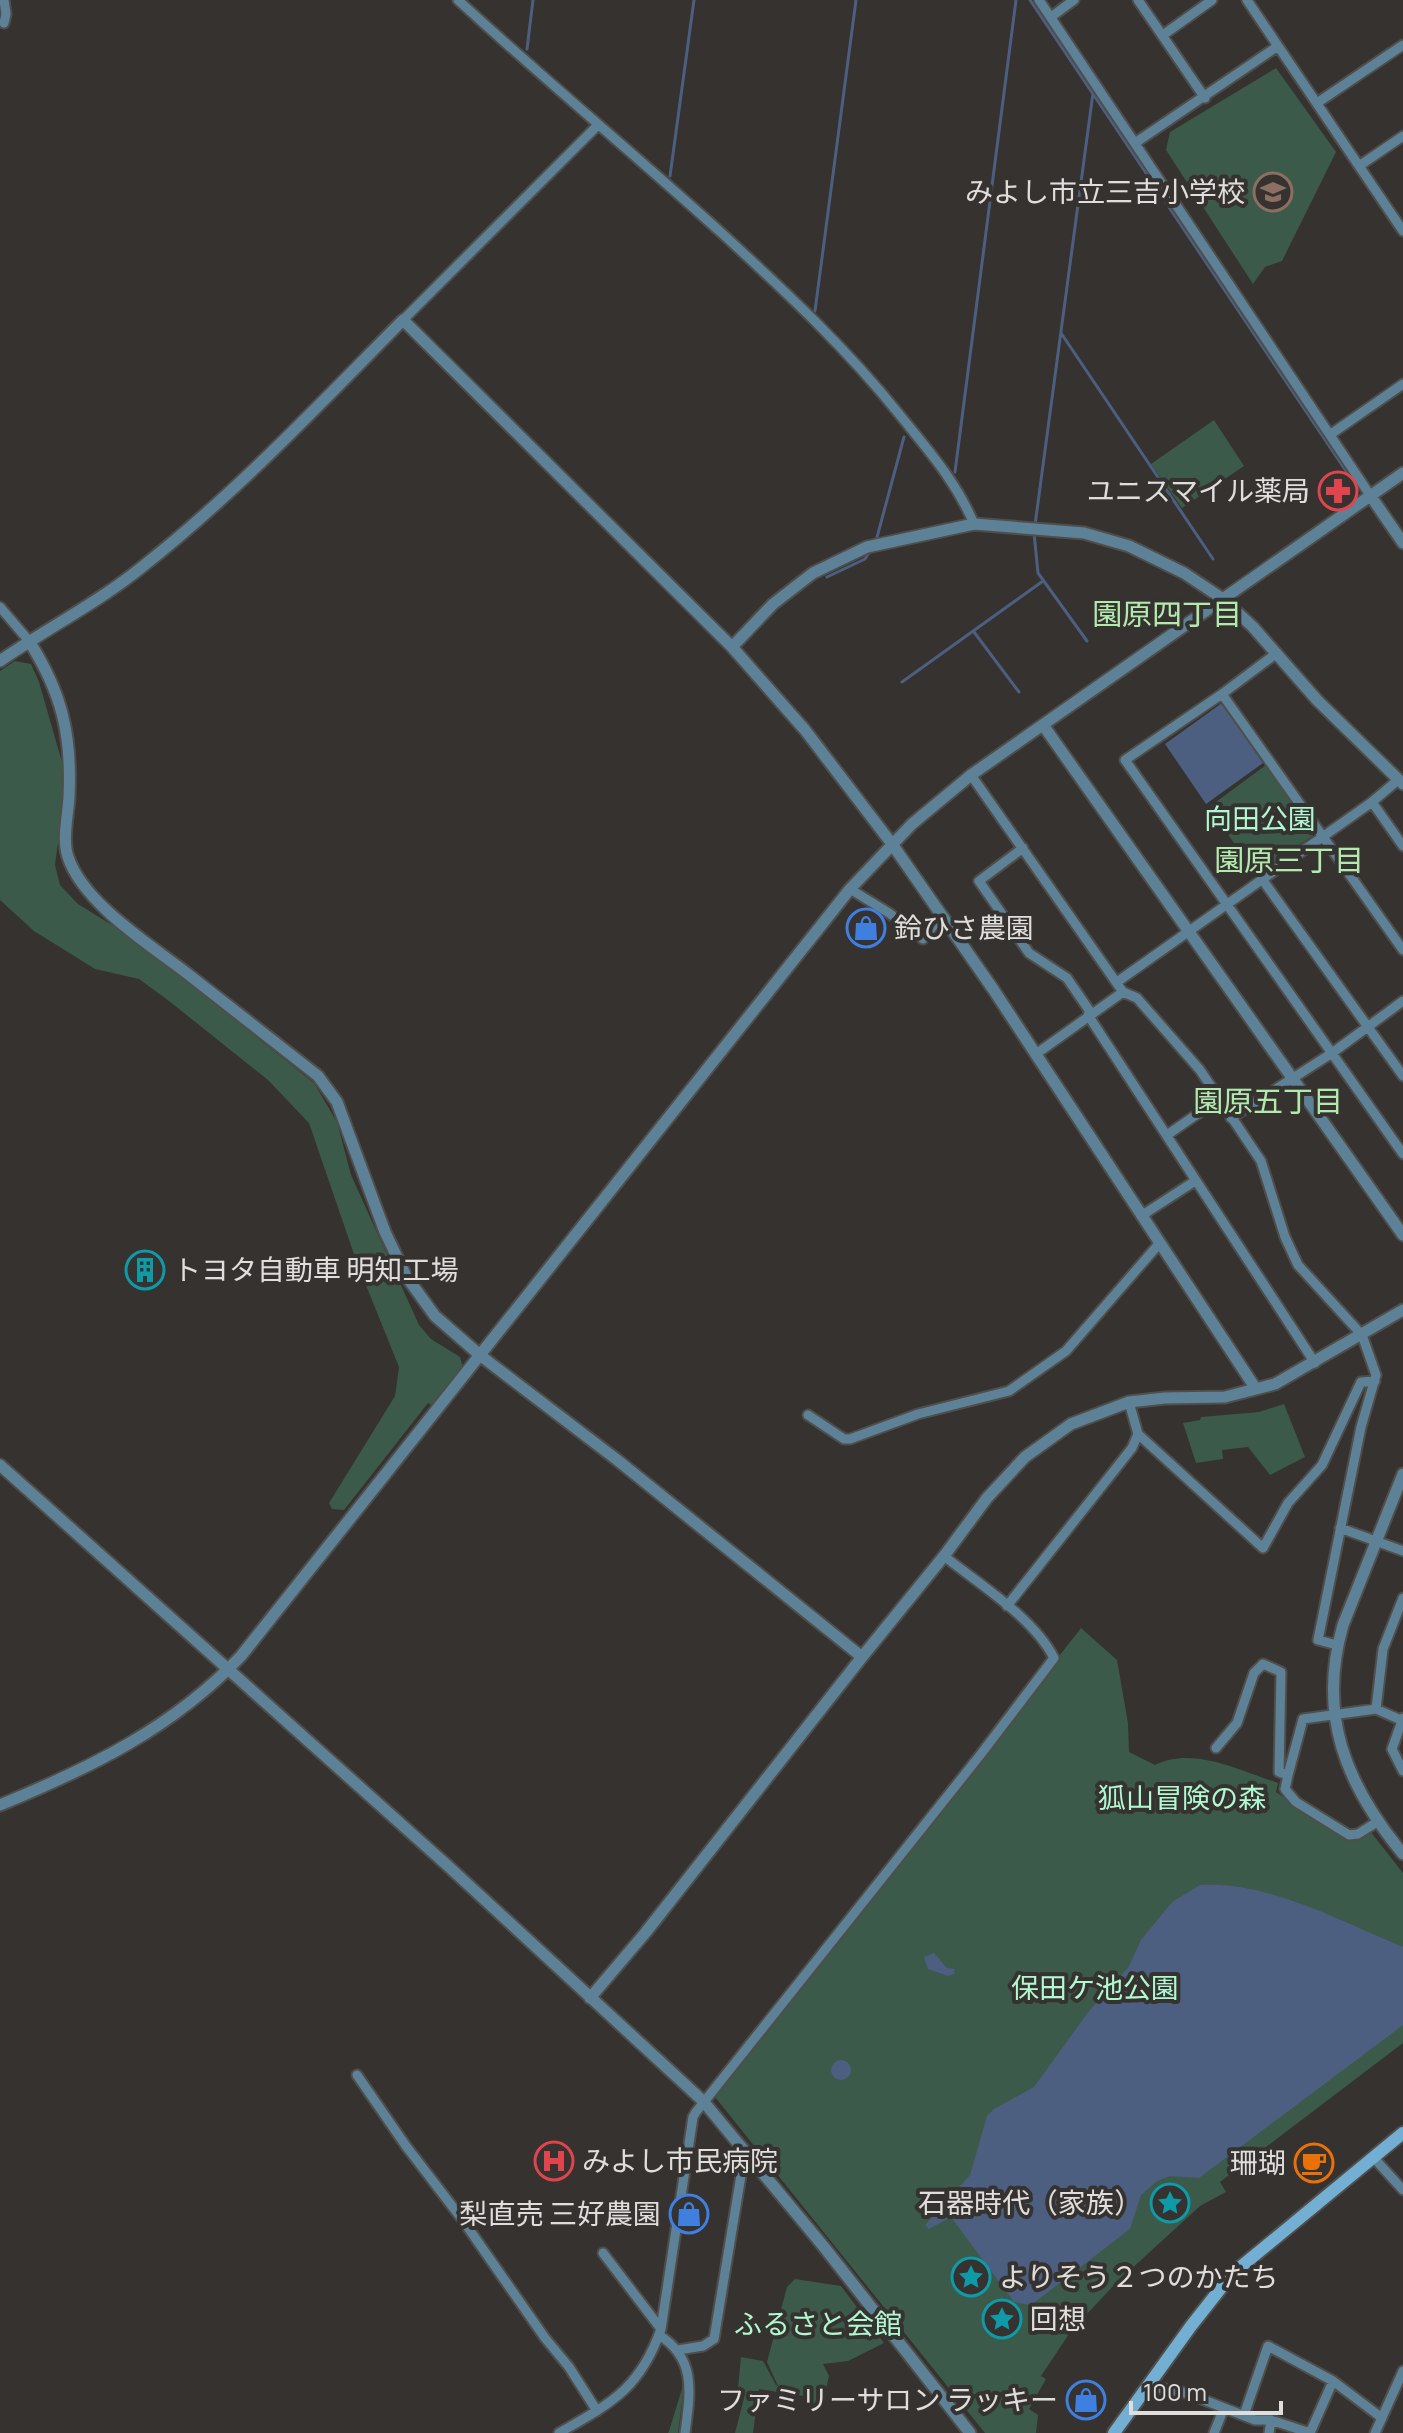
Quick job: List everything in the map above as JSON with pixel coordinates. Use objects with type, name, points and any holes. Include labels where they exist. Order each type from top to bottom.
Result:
[{"type":"main road","points":[[1114,2433],[1232,2274],[1403,2133]]},
{"type":"street","points":[[4,0],[4,23]]},
{"type":"street","points":[[458,0],[792,298],[856,361],[961,494],[974,524]]},
{"type":"street","points":[[1039,0],[1403,543]]},
{"type":"street","points":[[1051,17],[1074,0]]},
{"type":"street","points":[[1138,0],[1205,98]]},
{"type":"street","points":[[1163,35],[1212,0]]},
{"type":"street","points":[[1247,0],[1403,231]]},
{"type":"street","points":[[1317,103],[1403,45]]},
{"type":"street","points":[[1135,143],[1278,46]]},
{"type":"street","points":[[0,661],[141,568],[222,497],[598,125]]},
{"type":"street","points":[[1359,166],[1403,136]]},
{"type":"street","points":[[1393,215],[1403,208]]},
{"type":"street","points":[[403,320],[732,647],[805,730],[892,844],[1036,1054],[1158,1245],[1256,1389]]},
{"type":"street","points":[[1331,434],[1403,384]]},
{"type":"street","points":[[0,1805],[73,1775],[131,1744],[205,1690],[227,1670],[481,1356],[850,889],[892,844],[971,775],[1403,473]]},
{"type":"street","points":[[732,647],[773,604],[813,573],[867,547],[974,524],[1084,533],[1110,539],[1184,573],[1223,599],[1277,653],[1317,700],[1401,782],[1117,982]]},
{"type":"street","points":[[0,607],[29,641],[48,671],[58,697],[70,755],[67,855],[81,883],[115,917],[318,1076],[337,1102],[385,1232],[406,1276],[435,1316],[481,1356],[616,1459],[862,1657]]},
{"type":"street","points":[[1277,653],[1125,760],[1403,1154]]},
{"type":"street","points":[[1222,694],[1403,950]]},
{"type":"street","points":[[1043,725],[1403,1235]]},
{"type":"street","points":[[971,775],[1123,992],[1137,998],[1200,1070],[1261,1161],[1285,1237],[1298,1265],[1362,1335],[1376,1375],[1361,1427],[1318,1640],[1337,1645]]},
{"type":"street","points":[[1372,802],[1403,846]]},
{"type":"street","points":[[1023,848],[979,881],[1029,953],[1067,978],[1315,1363]]},
{"type":"street","points":[[1262,879],[1403,1076]]},
{"type":"street","points":[[850,889],[923,939],[941,916]]},
{"type":"street","points":[[1036,1054],[1123,992]]},
{"type":"street","points":[[1231,1118],[1332,1053],[1403,1001]]},
{"type":"street","points":[[1167,1135],[1219,1099]]},
{"type":"street","points":[[1141,1216],[1195,1181]]},
{"type":"street","points":[[808,1415],[844,1439],[850,1439],[947,1406],[1009,1391],[1066,1351],[1158,1245]]},
{"type":"street","points":[[590,1998],[646,1932],[987,1498],[1034,1449],[1071,1424],[1129,1402],[1225,1397],[1275,1384],[1403,1310]]},
{"type":"street","points":[[1129,1402],[1138,1434],[1263,1548],[1288,1503],[1315,1475],[1328,1456],[1361,1382],[1375,1381]]},
{"type":"street","points":[[1007,1606],[1132,1448],[1138,1434]]},
{"type":"street","points":[[0,1465],[357,1784],[703,2101],[970,2433]]},
{"type":"street","points":[[1403,1474],[1337,1645],[1333,1678],[1341,1746],[1354,1782],[1377,1822],[1403,1854]]},
{"type":"street","points":[[1340,1528],[1403,1551]]},
{"type":"street","points":[[559,2433],[597,2411],[632,2384],[652,2355],[660,2332],[693,2117],[703,2101],[981,1754],[1054,1658],[1046,1642],[944,1556]]},
{"type":"street","points":[[1376,1709],[1383,1649],[1403,1598]]},
{"type":"street","points":[[1216,1748],[1237,1723],[1254,1673],[1263,1664],[1275,1667],[1281,1672],[1282,1690],[1279,1772],[1288,1775]]},
{"type":"street","points":[[1377,1822],[1358,1834],[1349,1835],[1296,1802],[1285,1789],[1303,1719],[1376,1709],[1403,1720],[1392,1749],[1403,1771]]},
{"type":"street","points":[[357,2075],[569,2367],[597,2411]]},
{"type":"street","points":[[678,2350],[703,2346],[714,2339],[745,2151]]},
{"type":"street","points":[[1373,2157],[1403,2190]]},
{"type":"street","points":[[603,2253],[660,2332],[684,2359],[688,2376],[685,2433]]},
{"type":"street","points":[[1244,2415],[1268,2346],[1333,2381],[1382,2418]]},
{"type":"street","points":[[1375,2433],[1400,2387],[1403,2371]]},
{"type":"street","points":[[1148,2386],[1186,2393],[1255,2420],[1271,2420],[1310,2433],[1333,2381]]},
{"type":"street","points":[[1214,2433],[1224,2408]]},
{"type":"street","points":[[1269,2433],[1271,2420]]},
{"type":"green space","points":[[1276,68],[1336,152],[1282,261],[1265,267],[1253,284],[1166,150],[1170,132]]},
{"type":"green space","points":[[1214,420],[1244,466],[1182,508],[1151,464]]},
{"type":"green space","points":[[15,661],[31,664],[64,769],[65,791],[55,865],[60,885],[78,904],[133,938],[314,1083],[337,1122],[351,1175],[419,1325],[431,1339],[460,1357],[463,1368],[431,1405],[428,1403],[344,1510],[332,1509],[329,1503],[395,1396],[399,1367],[357,1263],[309,1123],[268,1080],[139,979],[95,969],[34,931],[0,900],[0,671]]},
{"type":"green space","name":"向田公園","points":[[1266,765],[1315,834],[1256,875],[1209,807]]},
{"type":"green space","points":[[1284,1404],[1305,1457],[1270,1475],[1248,1447],[1222,1450],[1223,1459],[1196,1463],[1183,1423],[1200,1420],[1201,1417],[1259,1412]]},
{"type":"green space","name":"保田ケ池公園","points":[[1081,1628],[1117,1660],[1128,1723],[1129,1752],[1155,1765],[1185,1758],[1217,1762],[1278,1783],[1276,1792],[1347,1839],[1370,1831],[1403,1873],[1403,2043],[1220,2182],[1226,2192],[1200,2206],[1116,2283],[1071,2331],[1041,2376],[1046,2379],[1029,2409],[1038,2415],[1036,2433],[985,2433],[715,2097]]},
{"type":"green space","name":"ふるさと会館","points":[[795,2279],[841,2286],[884,2343],[848,2361],[823,2364],[829,2376],[821,2411],[811,2409],[813,2401],[808,2392],[809,2397],[759,2389],[753,2433],[735,2433],[745,2394],[738,2388],[741,2357],[763,2361],[778,2386],[767,2362],[787,2287]]},
{"type":"green space","points":[[685,2379],[678,2433],[668,2433],[669,2431]]},
{"type":"water","points":[[1222,703],[1263,763],[1206,804],[1165,744]]},
{"type":"water","points":[[1200,1885],[1226,1885],[1278,1896],[1403,1947],[1403,2025],[1199,2178],[1170,2176],[1157,2181],[1141,2195],[1130,2229],[1035,2302],[1029,2305],[1014,2302],[951,2217],[929,2229],[925,2225],[970,2175],[987,2116],[1034,2087],[1089,2011],[1128,1968],[1141,1940],[1172,1902]]},
{"type":"water","points":[[934,1953],[947,1968],[955,1969],[954,1974],[948,1976],[928,1969],[924,1957]]},
{"type":"water","points":[[841,2060],[848,2063],[851,2070],[848,2077],[841,2080],[834,2077],[831,2070],[834,2063]]},
{"type":"waterway","points":[[527,49],[533,0]]},
{"type":"waterway","points":[[670,176],[694,0]]},
{"type":"waterway","points":[[815,311],[856,0]]},
{"type":"waterway","points":[[955,472],[1016,0]]},
{"type":"waterway","points":[[1030,0],[1348,474]]},
{"type":"waterway","points":[[1035,525],[1093,93]]},
{"type":"waterway","points":[[1061,333],[1213,559]]},
{"type":"waterway","points":[[876,541],[904,437]]},
{"type":"waterway","points":[[1034,533],[1038,573],[1087,641]]},
{"type":"waterway","points":[[827,577],[865,559],[870,551]]},
{"type":"waterway","points":[[902,682],[1043,581]]},
{"type":"waterway","points":[[974,632],[1019,692]]},
{"type":"place","name":"みよし市立三吉小学校","points":[[1273,192]]},
{"type":"place","name":"ユニスマイル薬局","points":[[1338,491]]},
{"type":"place","name":"鈴ひさ農園","points":[[866,928]]},
{"type":"place","name":"トヨタ自動車 明知工場","points":[[145,1270]]},
{"type":"place","name":"みよし市民病院","points":[[554,2161]]},
{"type":"place","name":"珊瑚","points":[[1314,2163]]},
{"type":"place","name":"石器時代（家族）","points":[[1170,2203]]},
{"type":"place","name":"梨直売 三好農園","points":[[689,2214]]},
{"type":"place","name":"よりそう２つのかたち","points":[[971,2277]]},
{"type":"place","name":"回想","points":[[1002,2319]]},
{"type":"place","name":"ファミリーサロン ラッキー","points":[[1086,2400]]},
{"type":"district","name":"園原四丁目","points":[[1167,615]]},
{"type":"district","name":"園原三丁目","points":[[1289,861]]},
{"type":"district","name":"園原五丁目","points":[[1268,1102]]},
{"type":"park label","name":"狐山冒険の森","points":[[1182,1798]]}]
